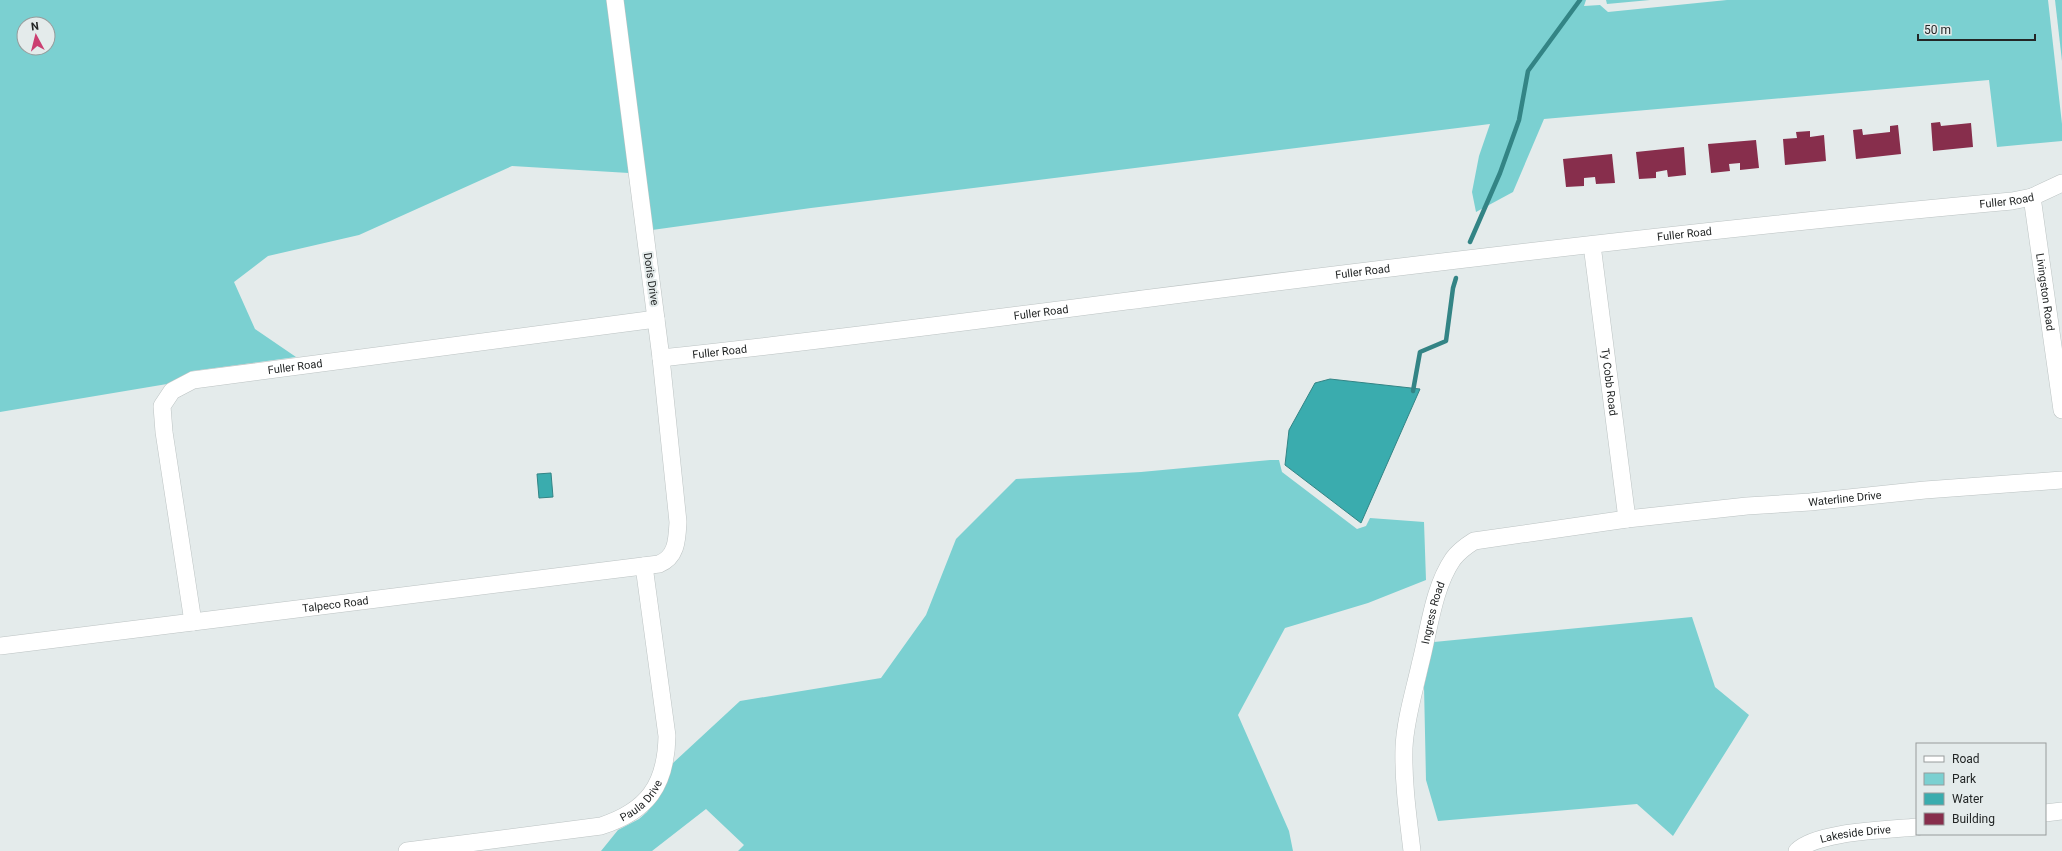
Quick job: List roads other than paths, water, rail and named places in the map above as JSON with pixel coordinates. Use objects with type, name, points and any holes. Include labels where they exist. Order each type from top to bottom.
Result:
[{"type":"street","name":"Doris Drive","points":[[615,0],[661,358],[678,522],[677,542],[670,558]]},
{"type":"street","name":"Fuller Road","points":[[661,358],[840,338],[1592,245],[2012,201],[2032,197],[2053,185],[2062,182]]},
{"type":"street","name":"Livingston Road","points":[[2032,197],[2062,410]]},
{"type":"street","name":"Ty Cobb Road","points":[[1592,245],[1628,519]]},
{"type":"street","name":"Fuller Road","points":[[193,622],[164,432],[162,406],[172,391],[193,380],[656,319]]},
{"type":"street","name":"Waterline Drive","points":[[1628,519],[1747,506],[1810,502],[1925,490],[2062,480]]},
{"type":"street","name":"Ingress Road","points":[[1412,851],[1405,782],[1404,747],[1410,708],[1437,597],[1453,559],[1462,548],[1474,541],[1487,537],[1628,519]]},
{"type":"street","name":"Talpeco Road","points":[[0,646],[644,566],[659,564],[670,558]]},
{"type":"street","name":"Paula Drive","points":[[407,851],[601,826],[619,820],[634,812],[649,797],[657,784],[665,764],[667,736],[644,566]]},
{"type":"street","points":[[2046,813],[2062,811]]},
{"type":"street","name":"Lakeside Drive","points":[[1796,851],[1811,841],[1821,838],[1856,832],[1916,827]]},
{"type":"water","points":[[1330,379],[1420,389],[1361,523],[1285,465],[1289,430],[1315,383]]},
{"type":"water","points":[[551,473],[553,497],[539,498],[537,474]]},
{"type":"waterway","points":[[1470,242],[1500,173],[1519,120],[1528,71],[1580,0]]},
{"type":"waterway","points":[[1413,391],[1420,352],[1446,341],[1453,288],[1456,278]]}]
